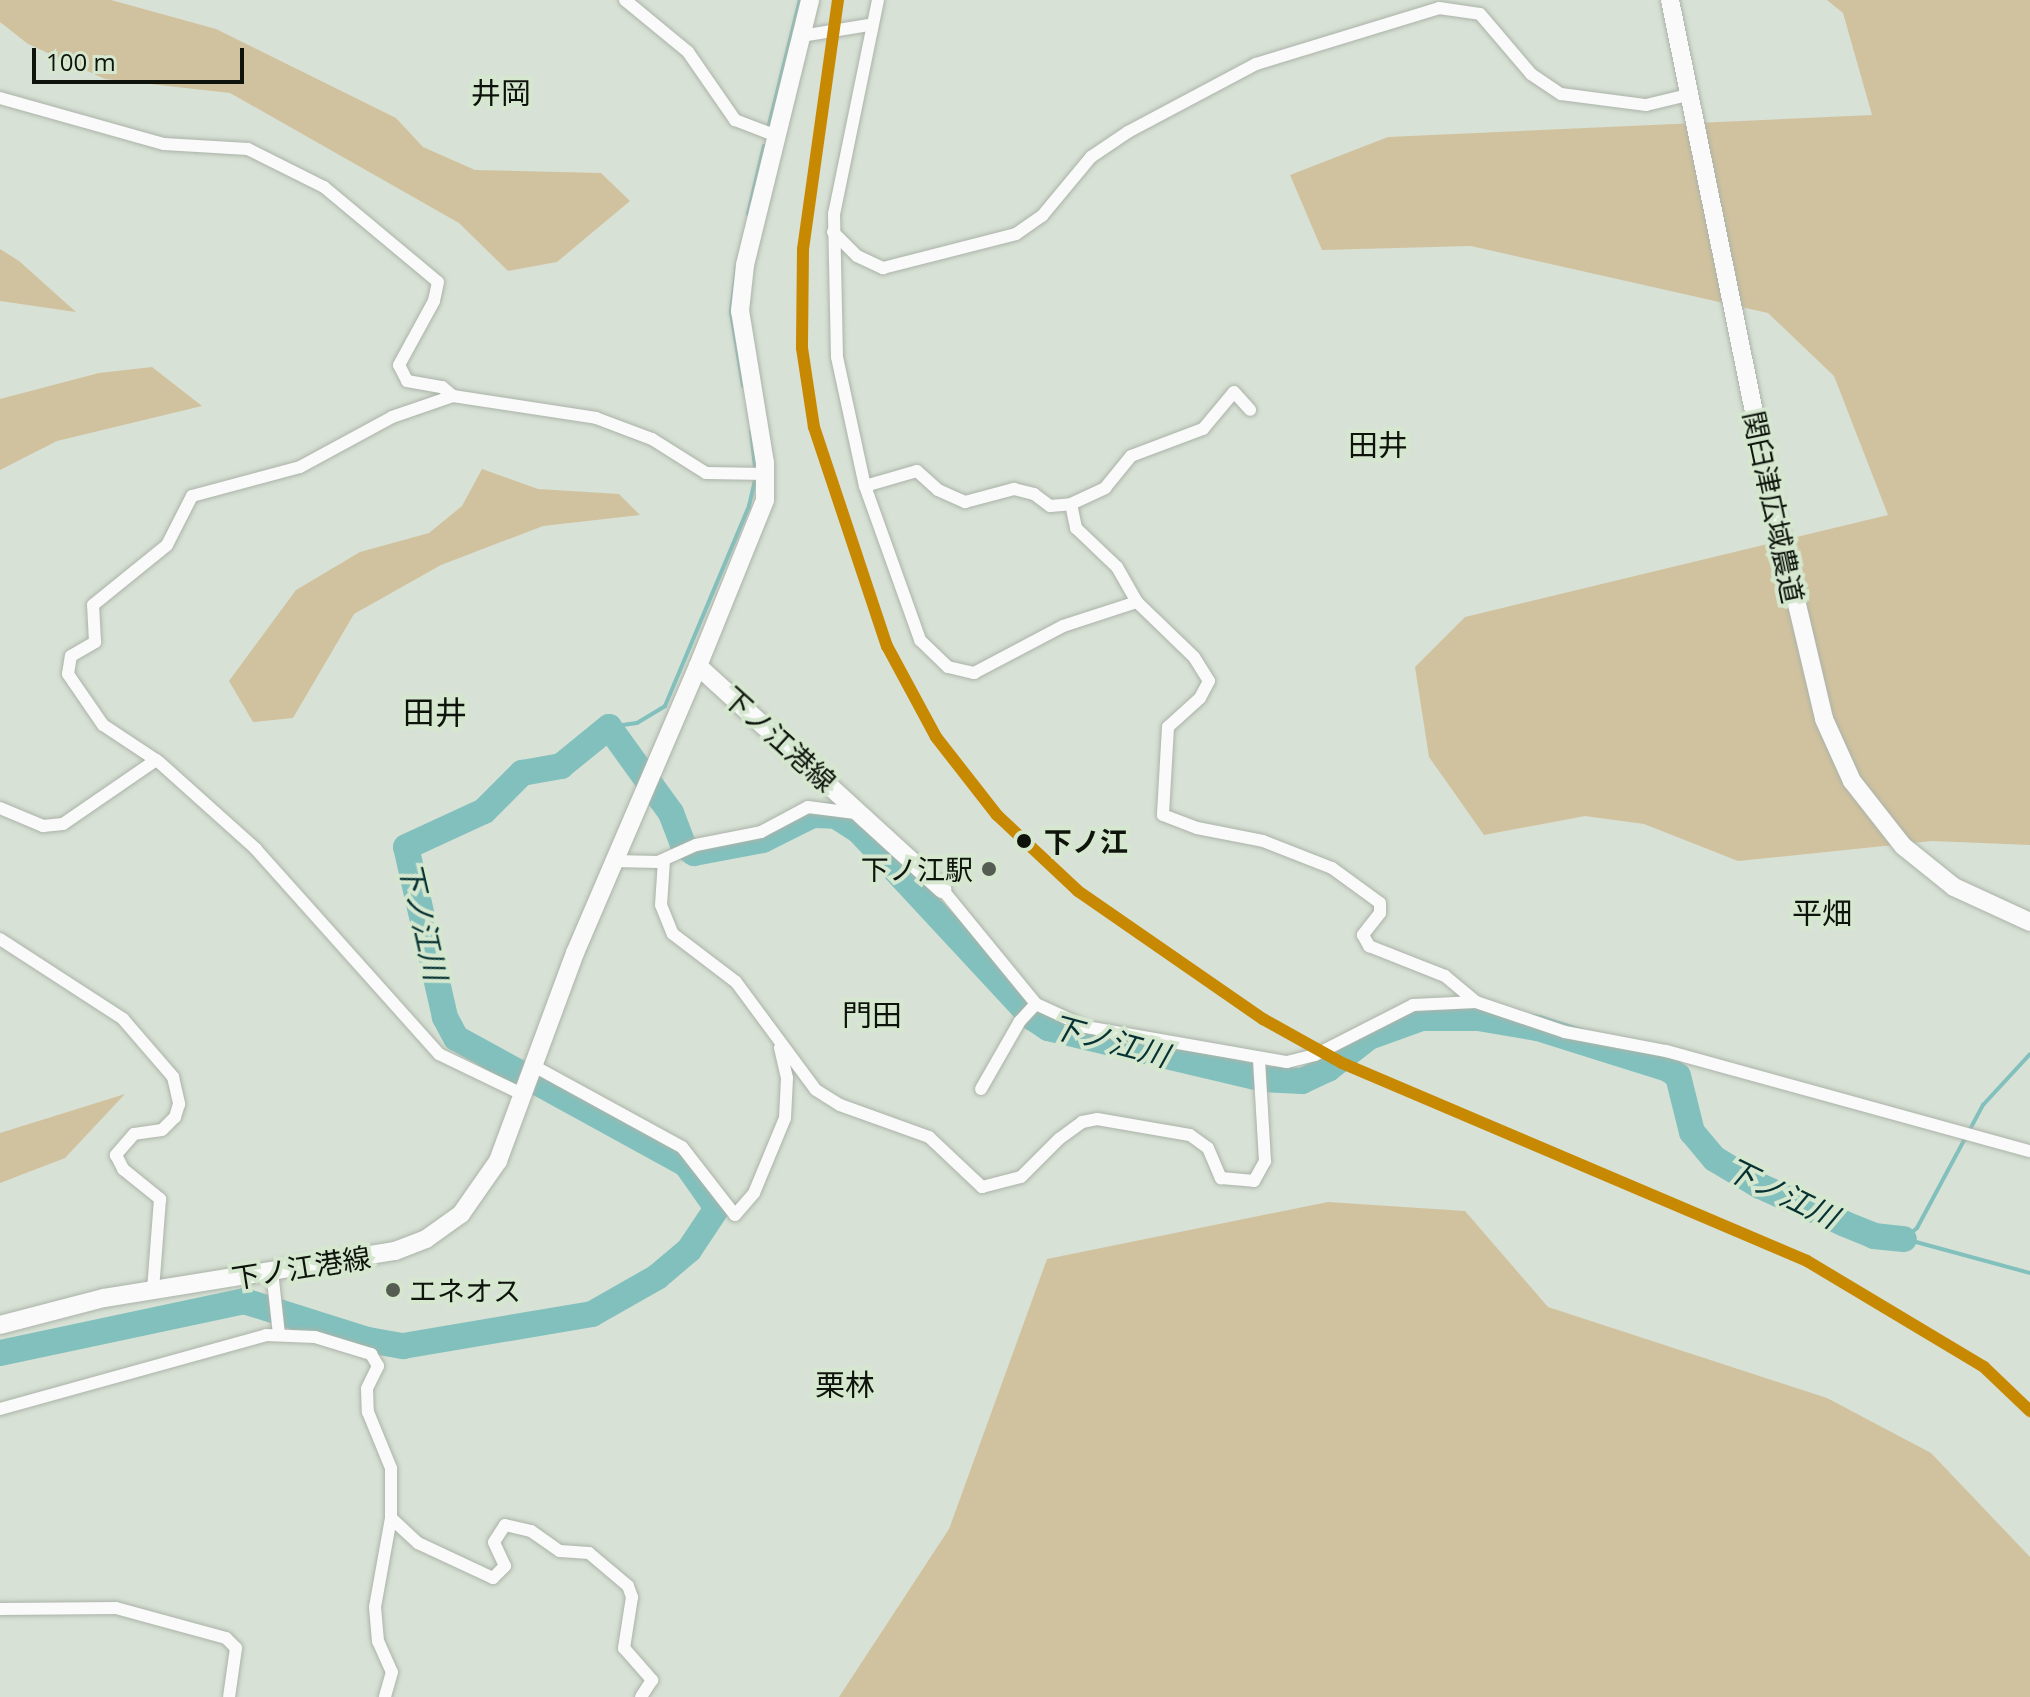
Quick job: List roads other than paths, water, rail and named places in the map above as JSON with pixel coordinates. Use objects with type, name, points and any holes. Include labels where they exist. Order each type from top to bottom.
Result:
[{"type":"street","points":[[625,0],[688,52],[735,120],[777,136]]},
{"type":"street","points":[[698,666],[758,522],[759,473],[740,311],[810,0]]},
{"type":"street","points":[[878,0],[869,25],[833,232],[837,357],[865,486],[917,635],[954,670],[981,671],[1063,626],[1137,602]]},
{"type":"street","name":"関臼津広域農道","points":[[1670,0],[1805,653],[1838,753],[1864,799],[1931,870],[1984,904],[2030,922]]},
{"type":"street","points":[[833,232],[857,256],[883,268],[1016,234],[1042,216],[1091,157],[1128,132],[1268,59],[1439,8],[1480,14],[1531,74],[1561,94],[1646,105],[1688,95]]},
{"type":"street","points":[[801,36],[869,25]]},
{"type":"street","points":[[0,98],[164,144],[248,149],[285,163],[324,187],[438,282],[434,301],[399,365],[407,381],[442,387],[453,396],[517,410],[596,418],[652,439],[698,470],[759,473]]},
{"type":"street","points":[[865,486],[917,471],[938,490],[965,502],[1014,489],[1034,494],[1051,507],[1071,504],[1105,488],[1131,456],[1203,429],[1234,392],[1250,410]]},
{"type":"street","points":[[453,396],[392,417],[300,467],[192,496],[167,545],[93,605],[95,642],[71,656],[68,674],[103,725],[156,760],[256,849],[439,1054],[522,1094]]},
{"type":"street","points":[[1071,504],[1076,528],[1117,567],[1137,602],[1194,657],[1209,681],[1200,698],[1168,727],[1163,815],[1197,828],[1274,844],[1332,868],[1380,903],[1380,913],[1363,935],[1369,946],[1445,976],[1476,1002]]},
{"type":"street","name":"下ノ江港線","points":[[614,861],[698,666],[875,824],[942,889]]},
{"type":"street","points":[[0,808],[43,826],[63,824],[156,760]]},
{"type":"street","points":[[777,1033],[787,1078],[785,1118],[754,1193],[735,1215],[682,1147],[532,1066],[614,861],[664,860],[690,848],[761,832],[816,806],[848,809],[875,824]]},
{"type":"street","points":[[664,860],[661,905],[673,934],[736,982],[823,1096],[929,1137],[968,1179],[987,1188],[1021,1177],[1059,1139],[1082,1122],[1097,1119],[1190,1135],[1213,1155],[1221,1178],[1254,1181],[1265,1161],[1260,1064]]},
{"type":"street","points":[[942,889],[1034,1006],[1086,1027],[1260,1064],[1315,1055],[1413,1005],[1476,1002],[1565,1032],[1666,1051],[2030,1151]]},
{"type":"street","points":[[0,939],[123,1019],[173,1077],[179,1104],[175,1117],[162,1130],[134,1134],[116,1155],[123,1169],[160,1199],[153,1291]]},
{"type":"street","points":[[981,1089],[1022,1018],[1034,1006]]},
{"type":"street","name":"下ノ江港線","points":[[0,1325],[153,1291],[395,1251],[443,1229],[490,1177],[532,1066]]},
{"type":"street","points":[[272,1271],[279,1332]]},
{"type":"street","points":[[0,1409],[215,1345],[279,1332],[315,1337],[374,1357],[377,1371],[366,1399],[391,1468],[391,1518],[375,1607],[378,1641],[392,1672],[385,1697]]},
{"type":"street","points":[[391,1518],[418,1543],[493,1578],[505,1566],[494,1542],[505,1525],[531,1531],[560,1551],[589,1553],[628,1586],[632,1597],[624,1648],[652,1680],[641,1697]]},
{"type":"street","points":[[0,1609],[116,1608],[226,1638],[236,1648],[229,1697]]},
{"type":"waterway","points":[[768,129],[800,0]]},
{"type":"waterway","points":[[748,214],[764,146]]},
{"type":"waterway","points":[[737,265],[731,312],[743,386]]},
{"type":"waterway","points":[[609,727],[637,723],[665,706],[749,506],[756,476],[751,431]]},
{"type":"waterway","name":"下ノ江川","points":[[0,1353],[244,1301],[368,1340],[403,1346],[592,1314],[657,1277],[689,1250],[717,1208],[686,1164],[456,1038],[445,1017],[406,847],[484,811],[522,773],[561,766],[609,727],[671,813],[683,845],[694,853],[763,840],[813,815],[836,816],[859,831],[1033,1018],[1048,1028],[1263,1079],[1302,1081],[1328,1069],[1369,1037],[1422,1018],[1478,1018],[1538,1028],[1668,1069],[1678,1076],[1692,1132],[1715,1159],[1760,1186],[1845,1224],[1874,1236],[1904,1239]]},
{"type":"waterway","points":[[1904,1239],[1917,1228],[1983,1105],[2030,1054]]},
{"type":"waterway","points":[[1905,1239],[2030,1273]]},
{"type":"place","name":"下ノ江","points":[[1024,841]]},
{"type":"place","name":"下ノ江駅","points":[[989,869]]},
{"type":"place","name":"エネオス","points":[[393,1290]]},
{"type":"district","name":"井岡","points":[[501,93]]},
{"type":"district","name":"田井","points":[[1378,445]]},
{"type":"district","name":"田井","points":[[435,712]]},
{"type":"district","name":"平畑","points":[[1822,913]]},
{"type":"district","name":"門田","points":[[872,1015]]},
{"type":"district","name":"栗林","points":[[845,1385]]}]
